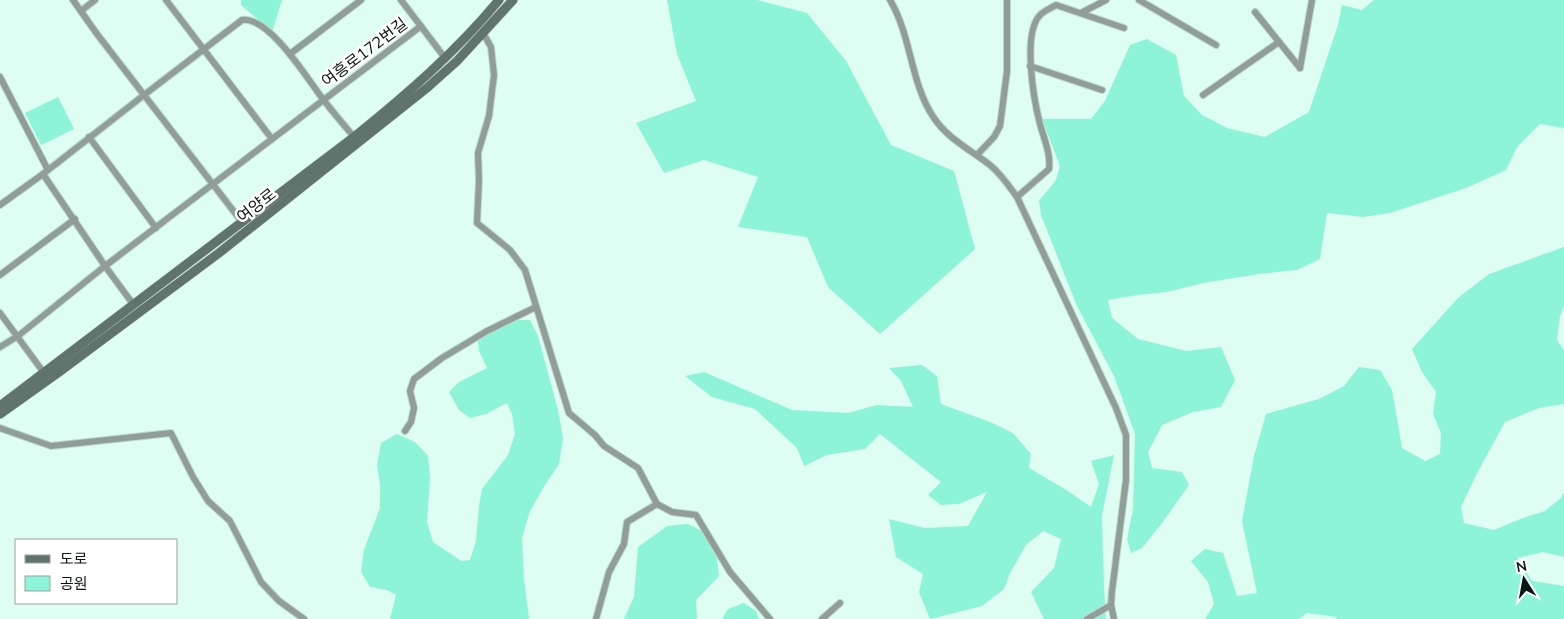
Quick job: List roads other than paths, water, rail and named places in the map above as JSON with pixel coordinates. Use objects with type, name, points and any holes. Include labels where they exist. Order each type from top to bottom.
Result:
[{"type":"street","points":[[73,0],[97,34],[249,230]]},
{"type":"street","points":[[81,11],[96,0]]},
{"type":"street","points":[[166,0],[272,139]]},
{"type":"street","points":[[290,54],[361,0]]},
{"type":"street","name":"여흥로172번길","points":[[401,0],[445,58]]},
{"type":"street","name":"여양로","points":[[0,414],[249,230],[428,87],[457,61],[499,0]]},
{"type":"street","name":"여양로","points":[[0,406],[354,137],[513,0]]},
{"type":"street","points":[[890,0],[903,31],[920,91],[929,110],[939,125],[951,136],[992,166],[1008,183],[1017,197],[1126,435],[1126,480],[1111,604],[1114,619]]},
{"type":"street","points":[[977,155],[994,137],[1000,126],[1007,71],[1007,0]]},
{"type":"street","points":[[1081,14],[1106,0]]},
{"type":"street","points":[[1139,0],[1216,45]]},
{"type":"street","points":[[1255,12],[1300,68],[1312,0]]},
{"type":"street","points":[[1017,197],[1049,169],[1050,160],[1040,121],[1030,66],[1032,32],[1039,16],[1056,5],[1124,28]]},
{"type":"street","points":[[0,205],[46,172],[144,94],[242,20],[250,20],[264,28],[290,54],[354,137]]},
{"type":"street","name":"여흥로172번길","points":[[0,347],[18,336],[105,266],[420,26]]},
{"type":"street","points":[[480,30],[491,47],[494,75],[489,116],[478,153],[477,223],[510,250],[525,270],[569,413],[595,435],[604,446],[638,468],[657,504],[672,512],[696,515],[730,572],[770,619]]},
{"type":"street","points":[[1203,95],[1279,42]]},
{"type":"street","points":[[1030,66],[1102,90]]},
{"type":"street","points":[[0,77],[46,172],[74,219],[133,304]]},
{"type":"street","points":[[89,137],[156,228]]},
{"type":"street","points":[[0,275],[74,219]]},
{"type":"street","points":[[405,432],[411,422],[414,408],[410,391],[414,379],[442,358],[487,331],[536,307]]},
{"type":"street","points":[[0,313],[44,373]]},
{"type":"street","points":[[0,428],[51,446],[171,433],[193,477],[208,501],[230,521],[261,582],[279,601],[304,619]]},
{"type":"street","points":[[596,619],[609,572],[624,544],[627,522],[657,504]]},
{"type":"street","points":[[822,619],[840,602]]},
{"type":"street","points":[[1087,619],[1111,604]]}]
